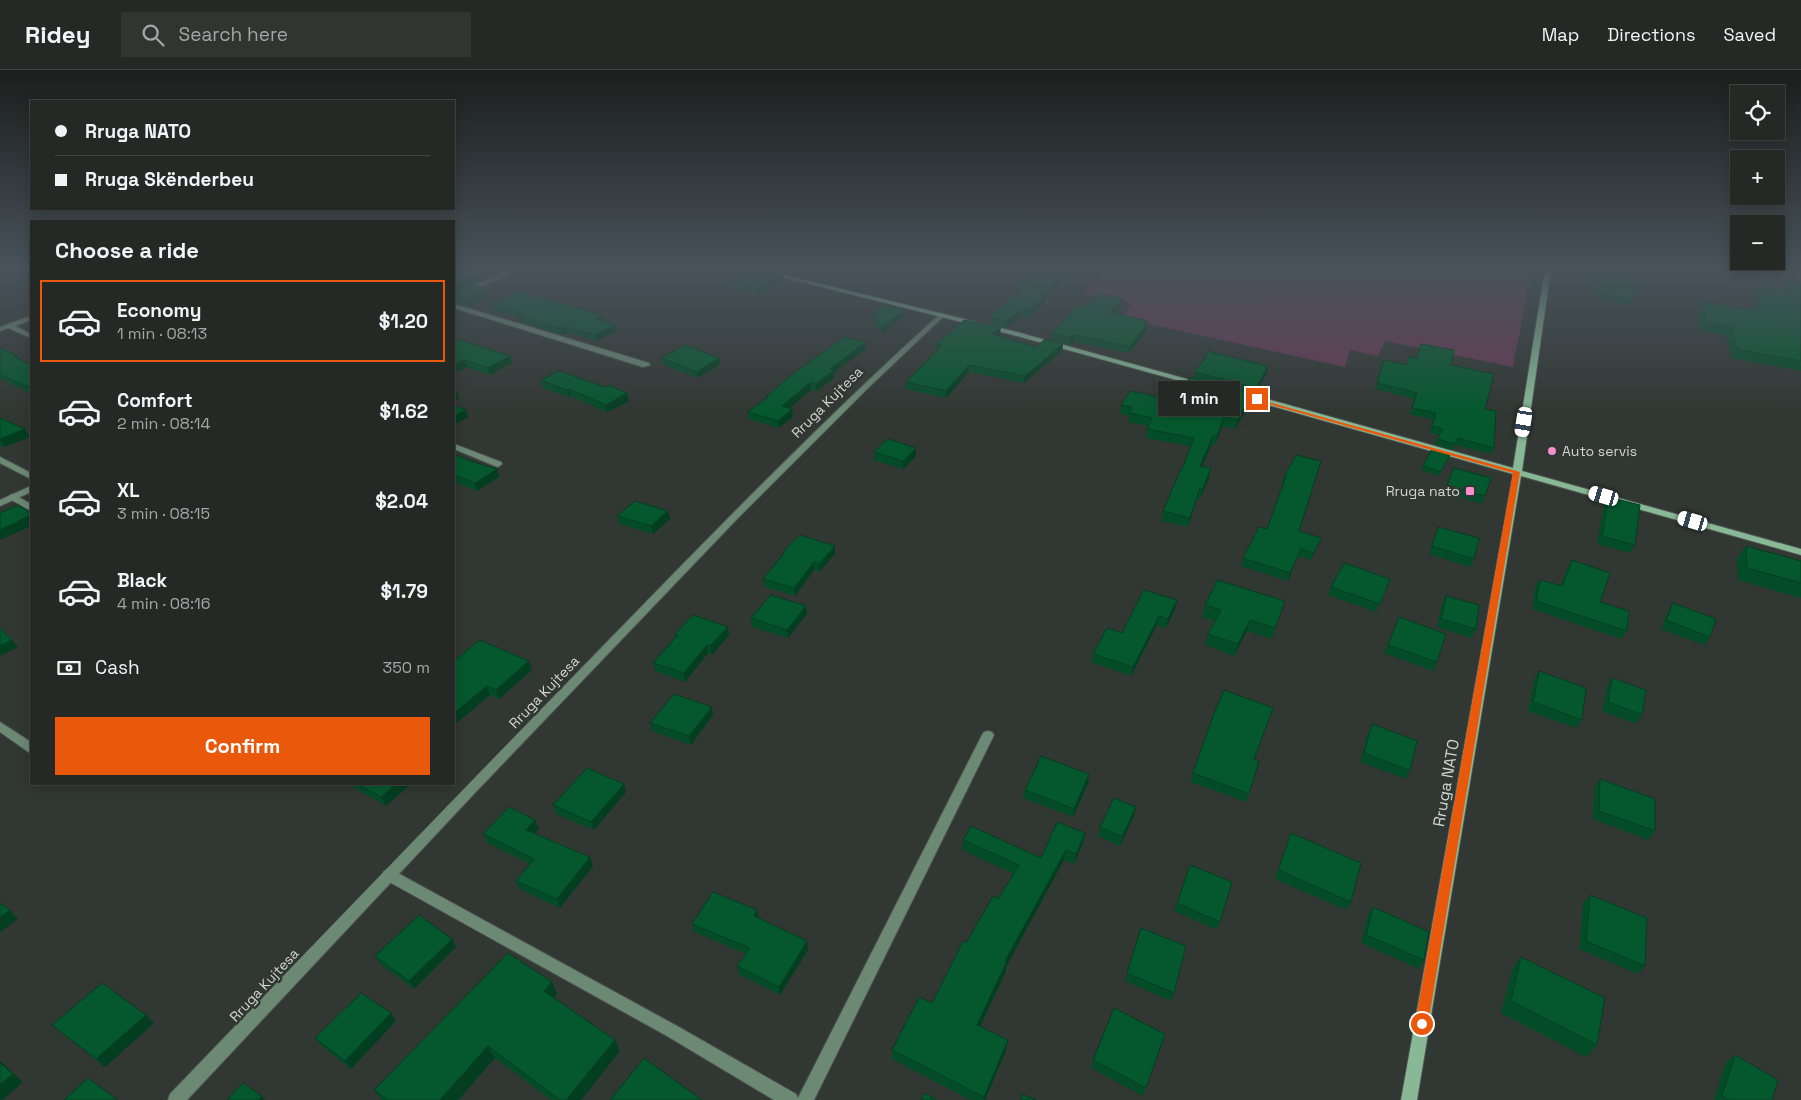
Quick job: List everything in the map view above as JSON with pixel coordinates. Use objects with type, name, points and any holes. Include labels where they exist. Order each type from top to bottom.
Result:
[{"type":"main road","points":[[953,317],[1208,386]]},
{"type":"main road","name":"Rruga NATO","points":[[1409,1100],[1516,472],[1540,317]]},
{"type":"main road","points":[[1227,391],[1801,552]]},
{"type":"street","points":[[490,317],[646,365]]},
{"type":"street","name":"Rruga Kujtesa","points":[[176,1100],[474,786],[833,417],[939,317]]},
{"type":"street","points":[[0,329],[30,318]]},
{"type":"street","points":[[9,326],[30,336]]},
{"type":"street","points":[[455,446],[498,464]]},
{"type":"street","points":[[0,460],[30,475]]},
{"type":"street","points":[[0,503],[30,489]]},
{"type":"street","points":[[12,497],[30,507]]},
{"type":"street","points":[[0,726],[30,747]]},
{"type":"street","points":[[805,1100],[988,735]]},
{"type":"street","points":[[389,875],[672,1031],[790,1100]]},
{"type":"shaded area","points":[[1523,317],[1513,367],[1385,341],[1378,356],[1350,350],[1345,367],[1122,318]]},
{"type":"building","points":[[522,317],[599,317],[596,319],[615,325],[595,335],[566,327],[561,329]]},
{"type":"building","points":[[876,317],[895,317],[882,327]]},
{"type":"building","points":[[990,317],[1012,317],[1008,321]]},
{"type":"building","points":[[1067,317],[1131,317],[1147,321],[1144,324],[1147,325],[1130,347],[1074,335],[1070,338],[1052,333]]},
{"type":"building","points":[[1704,317],[1801,317],[1801,361],[1737,349],[1731,327],[1705,323]]},
{"type":"building","points":[[964,320],[1001,327],[992,334],[1036,347],[1045,339],[1063,344],[1025,376],[969,365],[946,391],[906,382],[942,345],[936,344]]},
{"type":"building","points":[[844,337],[866,342],[830,369],[834,370],[816,384],[811,382],[782,406],[792,409],[778,421],[748,412],[768,397],[766,397],[790,376]]},
{"type":"building","points":[[455,338],[510,356],[488,368],[464,360],[455,364]]},
{"type":"building","points":[[1421,344],[1454,350],[1451,365],[1494,374],[1485,409],[1496,411],[1494,448],[1458,438],[1455,444],[1437,439],[1443,429],[1432,426],[1436,413],[1412,408],[1417,393],[1377,383],[1384,360],[1407,365],[1409,357],[1417,358]]},
{"type":"building","points":[[685,345],[719,358],[697,372],[661,358]]},
{"type":"building","points":[[0,348],[18,356],[14,357],[30,365],[30,388],[0,375]]},
{"type":"building","points":[[1207,351],[1268,366],[1256,388],[1195,372],[1206,357]]},
{"type":"building","points":[[559,371],[605,387],[608,385],[627,393],[606,405],[569,389],[567,390],[541,380]]},
{"type":"building","points":[[1190,377],[1252,394],[1237,420],[1224,417],[1217,436],[1213,436],[1200,466],[1211,468],[1203,489],[1200,488],[1190,518],[1163,511],[1194,438],[1147,429],[1152,418],[1129,413],[1132,407],[1121,405],[1130,391],[1174,400]]},
{"type":"building","points":[[455,405],[466,410],[455,416]]},
{"type":"building","points":[[0,418],[25,429],[0,439]]},
{"type":"building","points":[[888,439],[916,448],[903,461],[874,452]]},
{"type":"building","points":[[1432,449],[1450,454],[1441,472],[1423,466]]},
{"type":"building","points":[[455,454],[497,469],[475,483],[455,475]]},
{"type":"building","points":[[1296,455],[1321,461],[1299,531],[1321,538],[1314,553],[1301,549],[1290,573],[1243,558],[1259,527],[1267,529],[1286,477],[1284,477]]},
{"type":"building","points":[[1454,468],[1491,478],[1485,496],[1447,485]]},
{"type":"building","points":[[1609,497],[1640,505],[1635,545],[1602,536]]},
{"type":"building","points":[[635,501],[668,511],[651,526],[617,516]]},
{"type":"building","points":[[18,505],[30,512],[30,515],[0,530],[0,513]]},
{"type":"building","points":[[1438,527],[1479,538],[1474,559],[1432,546]]},
{"type":"building","points":[[800,535],[835,546],[819,564],[814,562],[794,588],[763,579],[785,552],[783,552]]},
{"type":"building","points":[[1746,546],[1801,561],[1801,583],[1747,568]]},
{"type":"building","points":[[1572,560],[1610,573],[1600,602],[1629,611],[1627,631],[1536,601],[1540,580],[1562,586]]},
{"type":"building","points":[[1344,563],[1390,579],[1380,604],[1331,587]]},
{"type":"building","points":[[1217,580],[1285,601],[1275,628],[1250,620],[1238,644],[1208,634],[1221,610],[1205,605]]},
{"type":"building","points":[[1144,590],[1177,600],[1168,619],[1159,616],[1133,667],[1093,654],[1107,628],[1122,633]]},
{"type":"building","points":[[771,595],[806,606],[787,630],[751,618]]},
{"type":"building","points":[[1446,596],[1479,605],[1476,629],[1441,619]]},
{"type":"building","points":[[1673,603],[1716,619],[1710,637],[1666,620]]},
{"type":"building","points":[[693,615],[728,627],[710,646],[707,645],[684,673],[653,663],[678,635],[675,634]]},
{"type":"building","points":[[1399,617],[1446,634],[1437,662],[1388,645]]},
{"type":"building","points":[[0,628],[12,640],[0,646]]},
{"type":"building","points":[[480,640],[529,661],[496,690],[487,686],[455,712],[455,660]]},
{"type":"building","points":[[1539,671],[1586,688],[1582,720],[1533,702]]},
{"type":"building","points":[[1612,678],[1646,690],[1642,715],[1608,702]]},
{"type":"building","points":[[1224,690],[1273,708],[1254,759],[1259,761],[1249,794],[1193,773]]},
{"type":"building","points":[[674,694],[712,707],[689,736],[650,723]]},
{"type":"building","points":[[1372,724],[1417,741],[1410,771],[1364,753]]},
{"type":"building","points":[[1041,756],[1089,774],[1074,809],[1025,790]]},
{"type":"building","points":[[587,768],[624,784],[591,822],[553,805]]},
{"type":"building","points":[[1600,779],[1655,799],[1655,831],[1599,811]]},
{"type":"building","points":[[359,785],[396,785],[381,797]]},
{"type":"building","points":[[1114,798],[1136,807],[1122,837],[1100,827]]},
{"type":"building","points":[[509,807],[535,820],[526,830],[590,857],[557,899],[516,881],[534,859],[483,834]]},
{"type":"building","points":[[1057,822],[1085,833],[1076,854],[1066,850],[1005,961],[1007,961],[977,1025],[1008,1040],[984,1097],[892,1050],[919,997],[932,1003],[963,941],[966,943],[993,896],[998,899],[1019,865],[963,840],[971,826],[1041,858]]},
{"type":"building","points":[[1291,833],[1361,863],[1351,902],[1278,870]]},
{"type":"building","points":[[1190,865],[1232,882],[1220,922],[1177,903]]},
{"type":"building","points":[[713,892],[757,910],[754,916],[807,941],[779,987],[737,966],[750,948],[692,924]]},
{"type":"building","points":[[1590,895],[1647,918],[1645,966],[1586,941]]},
{"type":"building","points":[[0,903],[10,910],[0,917]]},
{"type":"building","points":[[1373,907],[1429,932],[1424,960],[1366,935]]},
{"type":"building","points":[[419,915],[452,939],[409,981],[375,956]]},
{"type":"building","points":[[1141,928],[1186,946],[1174,993],[1127,973]]},
{"type":"building","points":[[508,953],[552,982],[544,991],[615,1040],[566,1100],[560,1100],[488,1046],[440,1100],[387,1100],[374,1090]]},
{"type":"building","points":[[1521,957],[1605,998],[1597,1045],[1511,1001]]},
{"type":"building","points":[[102,983],[146,1015],[96,1059],[52,1025]]},
{"type":"building","points":[[361,993],[391,1013],[345,1061],[315,1038]]},
{"type":"building","points":[[1114,1008],[1165,1034],[1146,1088],[1093,1060]]},
{"type":"building","points":[[1735,1055],[1778,1080],[1772,1100],[1729,1100],[1722,1096]]},
{"type":"building","points":[[644,1058],[702,1100],[610,1100]]},
{"type":"building","points":[[0,1063],[13,1074],[0,1085]]},
{"type":"building","points":[[88,1078],[118,1100],[64,1100]]},
{"type":"building","points":[[243,1083],[262,1096],[258,1100],[227,1100]]},
{"type":"building","points":[[925,1093],[936,1100],[921,1100]]},
{"type":"building","points":[[1022,1094],[1036,1100],[1021,1100]]},
{"type":"place","name":"Auto servis","points":[[1552,451]]},
{"type":"place","name":"Rruga nato","points":[[1470,491]]},
{"type":"route","points":[[1257,399],[1516,472],[1422,1024]]}]
